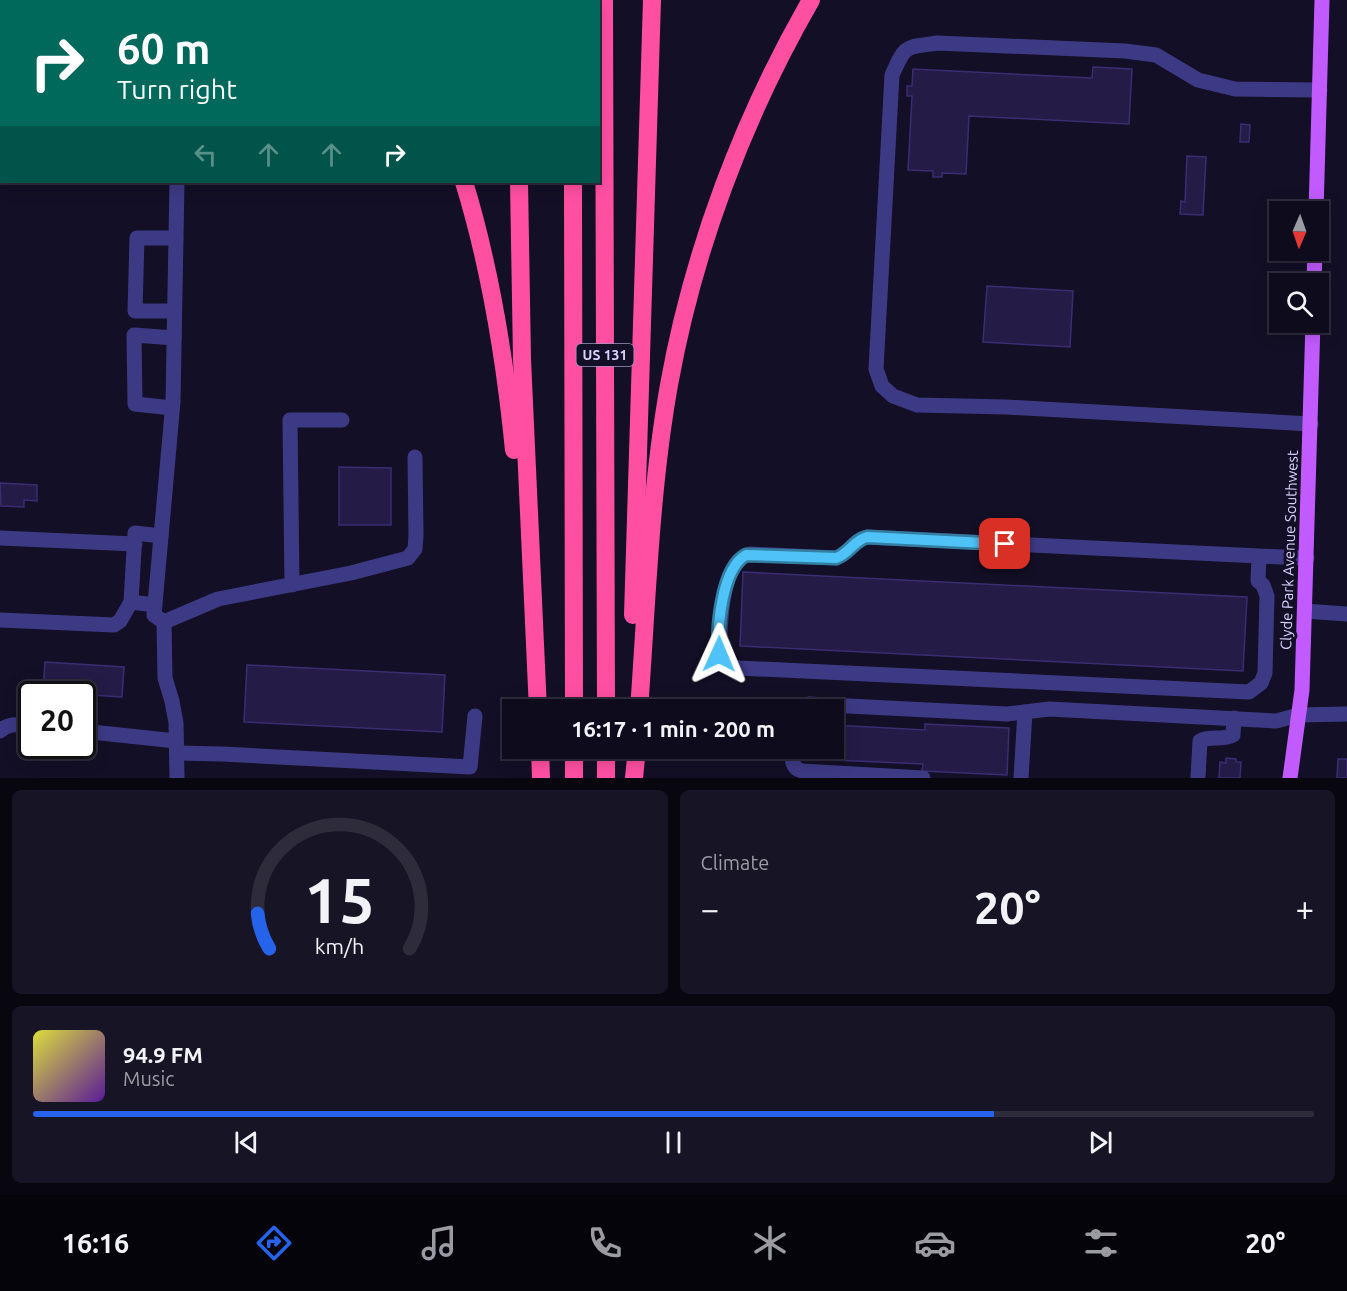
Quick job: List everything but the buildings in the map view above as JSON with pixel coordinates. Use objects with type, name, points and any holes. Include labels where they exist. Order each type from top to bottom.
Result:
[{"type":"highway","name":"US 131","points":[[604,0],[606,699]]},
{"type":"highway","points":[[632,699],[635,534],[652,0]]},
{"type":"highway","points":[[640,699],[648,560],[659,455],[669,384],[683,325],[695,277],[729,172],[777,63],[811,0]]},
{"type":"highway","points":[[464,183],[488,269],[500,332],[533,626]]},
{"type":"highway","points":[[519,183],[521,327],[537,699]]},
{"type":"highway","name":"US 131","points":[[573,183],[574,699]]},
{"type":"highway","points":[[541,759],[542,778]]},
{"type":"highway","points":[[574,759],[574,778]]},
{"type":"highway","points":[[606,759],[606,778]]},
{"type":"highway","points":[[632,759],[633,778]]},
{"type":"highway","points":[[633,778],[636,759]]},
{"type":"main road","points":[[1316,201],[1323,0]]},
{"type":"main road","name":"Clyde Park Avenue Southwest","points":[[1290,778],[1299,715],[1305,611],[1313,333]]},
{"type":"street","points":[[1311,424],[1006,407],[917,405],[893,396],[882,386],[876,369],[892,75],[902,53],[908,48],[938,43],[1125,51],[1156,55],[1198,80],[1235,89],[1320,90]]},
{"type":"street","points":[[164,622],[154,615],[172,408],[177,183]]},
{"type":"street","points":[[174,311],[135,310],[137,238],[176,238]]},
{"type":"street","points":[[172,408],[135,404],[134,335],[174,338]]},
{"type":"street","points":[[292,585],[290,420],[342,420]]},
{"type":"street","points":[[164,622],[218,599],[351,573],[408,558],[415,549],[416,535],[415,457]]},
{"type":"street","points":[[0,620],[114,625],[120,621],[131,602],[135,533],[161,536]]},
{"type":"street","points":[[1259,556],[1258,581],[1266,589],[1267,596],[1264,673],[1259,686],[1246,692],[739,668],[726,664],[719,654],[721,613],[729,578],[741,558],[750,554],[836,558],[867,537],[1307,558]]},
{"type":"street","points":[[0,538],[135,544]]},
{"type":"street","points":[[131,602],[155,605]]},
{"type":"street","points":[[1305,611],[1347,614]]},
{"type":"street","points":[[164,622],[165,678],[172,701],[177,747],[177,778]]},
{"type":"street","points":[[844,706],[1007,714],[1049,709],[1276,721],[1299,715],[1347,714]]},
{"type":"street","points":[[1021,778],[1025,712]]},
{"type":"street","points":[[96,733],[177,747],[470,767],[475,716]]},
{"type":"street","points":[[1198,777],[1200,741],[1205,738],[1226,739],[1233,735],[1234,718]]},
{"type":"street","points":[[0,731],[18,724]]},
{"type":"street","points":[[793,759],[793,764],[802,771],[923,778]]},
{"type":"route","points":[[719,654],[722,606],[729,578],[743,556],[750,554],[836,558],[845,554],[862,538],[867,537],[1005,544]]}]
